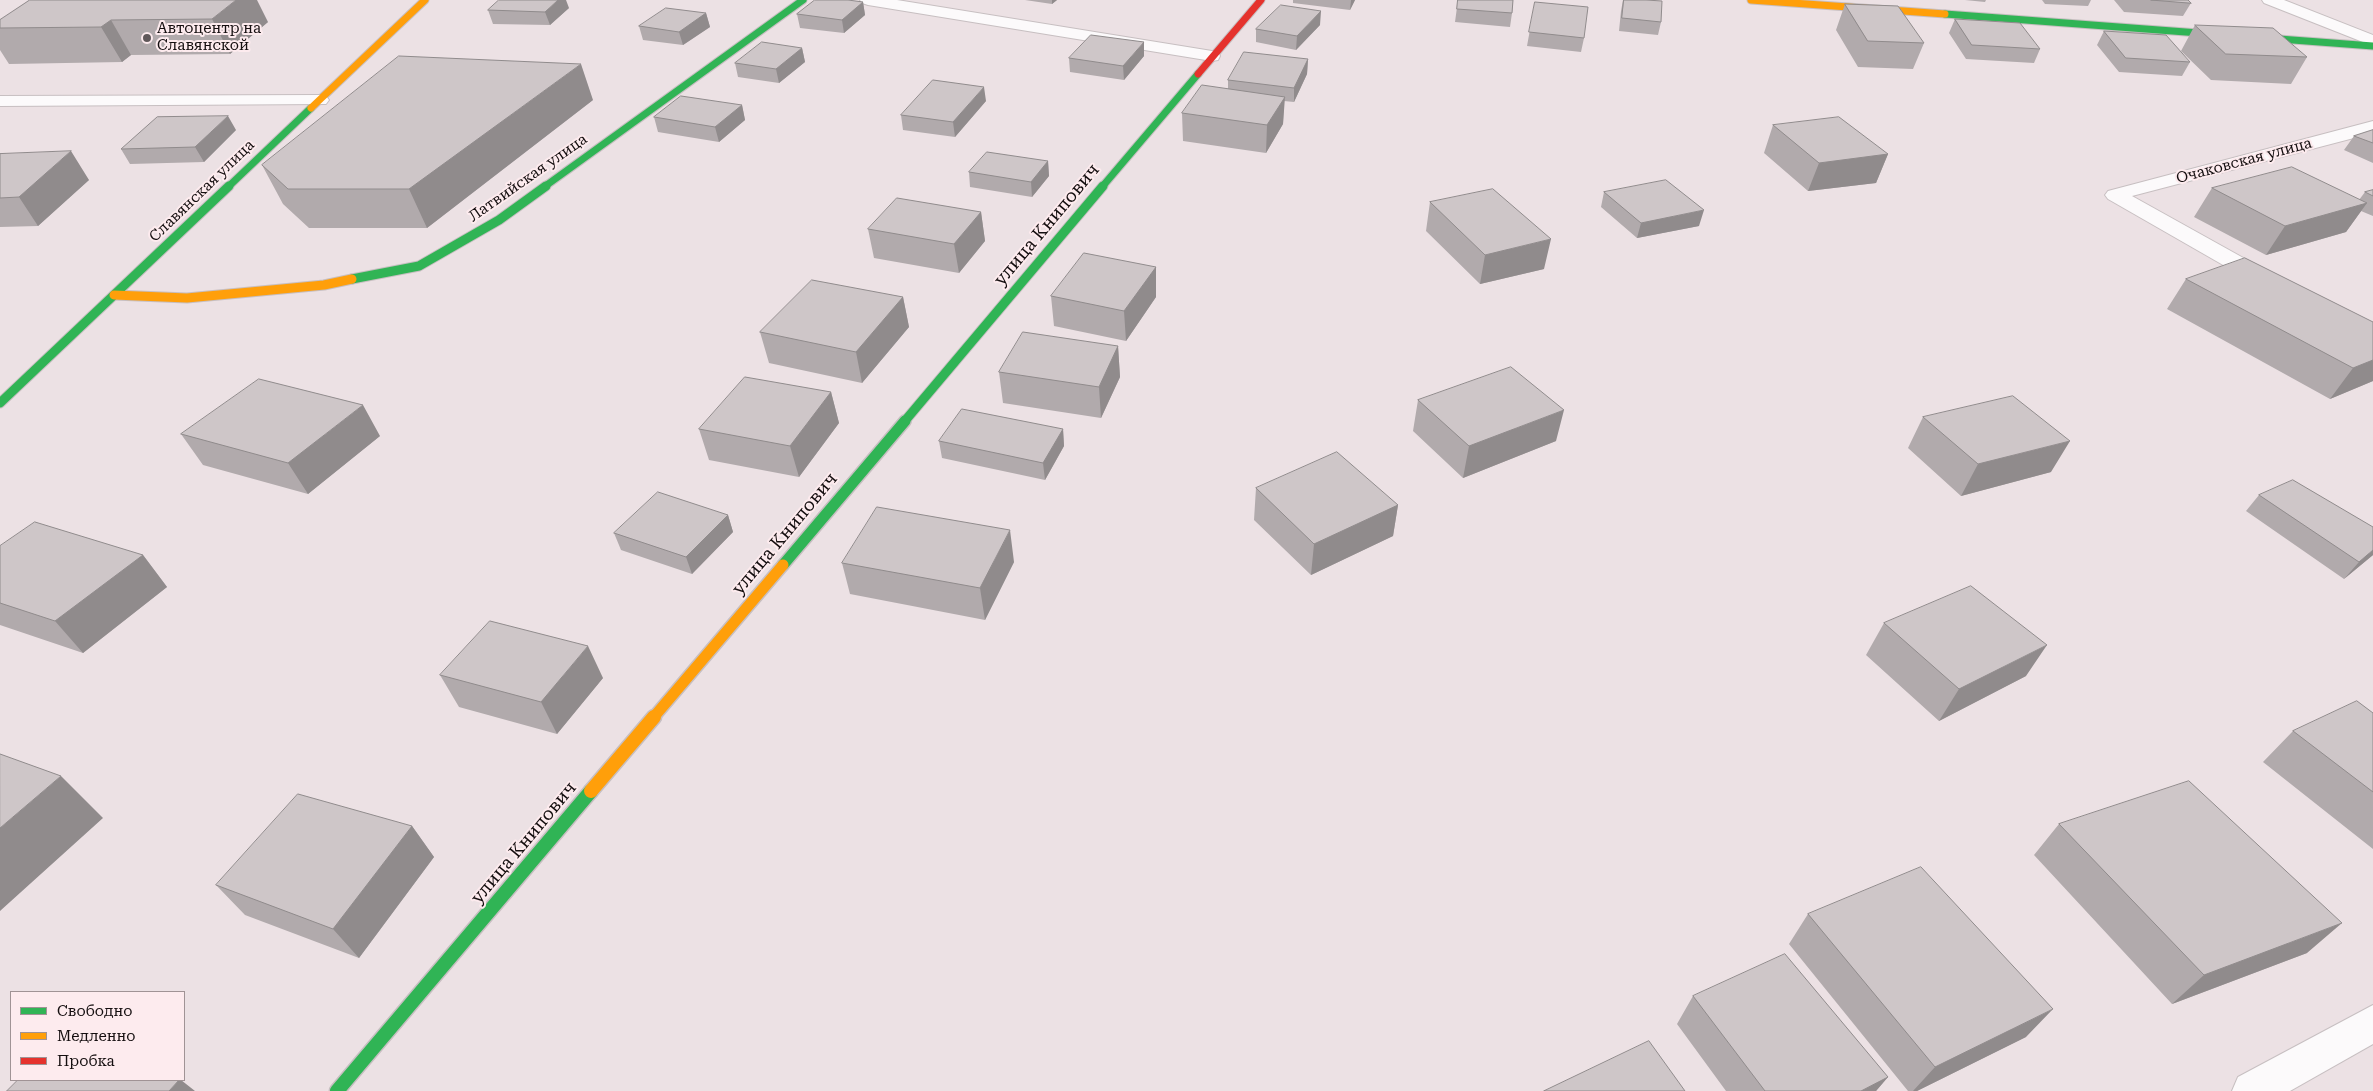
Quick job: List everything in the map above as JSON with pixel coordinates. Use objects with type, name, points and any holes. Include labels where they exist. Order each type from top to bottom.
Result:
[{"type":"street","name":"Славянская улица","points":[[0,403],[425,0]]},
{"type":"street","name":"Латвийская улица","points":[[114,295],[187,298],[324,285],[419,266],[499,220],[803,0]]},
{"type":"street","points":[[868,0],[1212,56]]},
{"type":"street","name":"улица Книпович","points":[[337,1091],[1261,0]]},
{"type":"street","points":[[1752,0],[2373,46]]},
{"type":"street","points":[[2270,0],[2373,41]]},
{"type":"street","points":[[0,101],[320,100]]},
{"type":"street","name":"Очаковская улица","points":[[2287,292],[2115,195],[2373,127]]},
{"type":"street","points":[[2252,1091],[2373,1023]]},
{"type":"building","points":[[30,0],[236,0],[212,19],[111,20],[101,27],[0,28],[0,20]]},
{"type":"building","points":[[499,0],[558,0],[545,12],[488,10]]},
{"type":"building","points":[[815,0],[863,2],[842,20],[797,14]]},
{"type":"building","points":[[1458,0],[1513,0],[1512,13],[1457,9]]},
{"type":"building","points":[[1624,0],[1662,1],[1661,22],[1622,18]]},
{"type":"building","points":[[2151,0],[2188,0],[2191,3]]},
{"type":"building","points":[[1535,2],[1588,7],[1584,38],[1529,32]]},
{"type":"building","points":[[1845,4],[1898,6],[1924,43],[1868,41]]},
{"type":"building","points":[[1281,5],[1321,11],[1297,36],[1256,29]]},
{"type":"building","points":[[666,8],[706,13],[679,32],[639,26]]},
{"type":"building","points":[[1955,19],[2020,23],[2040,49],[1972,45]]},
{"type":"building","points":[[2195,25],[2273,28],[2307,57],[2226,54]]},
{"type":"building","points":[[2104,31],[2166,35],[2190,62],[2126,58]]},
{"type":"building","points":[[1091,35],[1144,42],[1123,66],[1069,58]]},
{"type":"building","points":[[762,42],[802,48],[776,69],[735,63]]},
{"type":"building","points":[[1244,52],[1308,59],[1294,88],[1228,80]]},
{"type":"building","points":[[399,56],[581,64],[409,189],[288,189],[262,165]]},
{"type":"building","points":[[933,80],[984,87],[953,122],[901,115]]},
{"type":"building","points":[[1202,85],[1285,97],[1267,125],[1182,113]]},
{"type":"building","points":[[681,96],[742,105],[715,127],[654,117]]},
{"type":"building","points":[[228,116],[195,147],[121,149],[157,117]]},
{"type":"building","points":[[1839,117],[1888,154],[1819,163],[1773,125]]},
{"type":"building","points":[[2373,130],[2373,143],[2354,136]]},
{"type":"building","points":[[71,151],[19,197],[0,198],[0,154]]},
{"type":"building","points":[[987,152],[1048,161],[1031,182],[969,172]]},
{"type":"building","points":[[2292,167],[2367,203],[2285,226],[2212,188]]},
{"type":"building","points":[[1666,180],[1704,210],[1641,223],[1604,192]]},
{"type":"building","points":[[1493,189],[1551,239],[1485,255],[1430,202]]},
{"type":"building","points":[[2373,190],[2373,196],[2365,192]]},
{"type":"building","points":[[897,198],[981,212],[954,244],[868,229]]},
{"type":"building","points":[[1084,253],[1156,267],[1124,311],[1051,296]]},
{"type":"building","points":[[2245,258],[2373,322],[2373,360],[2353,368],[2186,279]]},
{"type":"building","points":[[812,280],[903,297],[856,352],[760,332]]},
{"type":"building","points":[[1023,332],[1118,346],[1099,387],[999,372]]},
{"type":"building","points":[[1511,367],[1564,410],[1469,446],[1418,400]]},
{"type":"building","points":[[745,377],[831,392],[790,446],[699,429]]},
{"type":"building","points":[[259,379],[363,405],[288,463],[181,434]]},
{"type":"building","points":[[2013,396],[2070,441],[1978,464],[1923,417]]},
{"type":"building","points":[[962,409],[1063,429],[1043,463],[939,441]]},
{"type":"building","points":[[1337,452],[1398,505],[1314,544],[1256,488]]},
{"type":"building","points":[[2293,480],[2373,527],[2373,550],[2359,562],[2259,495]]},
{"type":"building","points":[[658,492],[728,515],[686,557],[614,533]]},
{"type":"building","points":[[877,507],[1010,530],[980,588],[842,563]]},
{"type":"building","points":[[35,522],[143,555],[55,621],[0,603],[0,546]]},
{"type":"building","points":[[1971,586],[2047,645],[1959,689],[1884,623]]},
{"type":"building","points":[[490,621],[588,646],[541,702],[440,675]]},
{"type":"building","points":[[2357,701],[2373,713],[2373,792],[2293,731]]},
{"type":"building","points":[[0,754],[61,776],[0,828]]},
{"type":"building","points":[[2189,781],[2342,923],[2204,975],[2059,824]]},
{"type":"building","points":[[298,794],[412,826],[333,929],[216,885]]},
{"type":"building","points":[[1921,867],[2053,1009],[1935,1067],[1808,914]]},
{"type":"building","points":[[1785,954],[1888,1077],[1861,1091],[1765,1091],[1693,996]]},
{"type":"building","points":[[1649,1041],[1685,1091],[1544,1091]]},
{"type":"building","points":[[17,1081],[178,1081],[169,1091],[7,1091]]},
{"type":"traffic: fast","points":[[352,279],[419,266],[499,220],[803,0]]},
{"type":"traffic: fast","points":[[1945,14],[2373,46]]},
{"type":"traffic: fast","points":[[783,565],[1198,74]]},
{"type":"traffic: fast","points":[[0,403],[311,108]]},
{"type":"traffic: fast","points":[[337,1091],[591,791]]},
{"type":"traffic: slow","points":[[311,108],[425,0]]},
{"type":"traffic: slow","points":[[1751,0],[1945,14]]},
{"type":"traffic: slow","points":[[114,295],[187,298],[324,285],[352,279]]},
{"type":"traffic: slow","points":[[591,791],[783,565]]},
{"type":"traffic: jam","points":[[1198,74],[1261,0]]},
{"type":"place","name":"Автоцентр на Славянской","points":[[147,38]]}]
